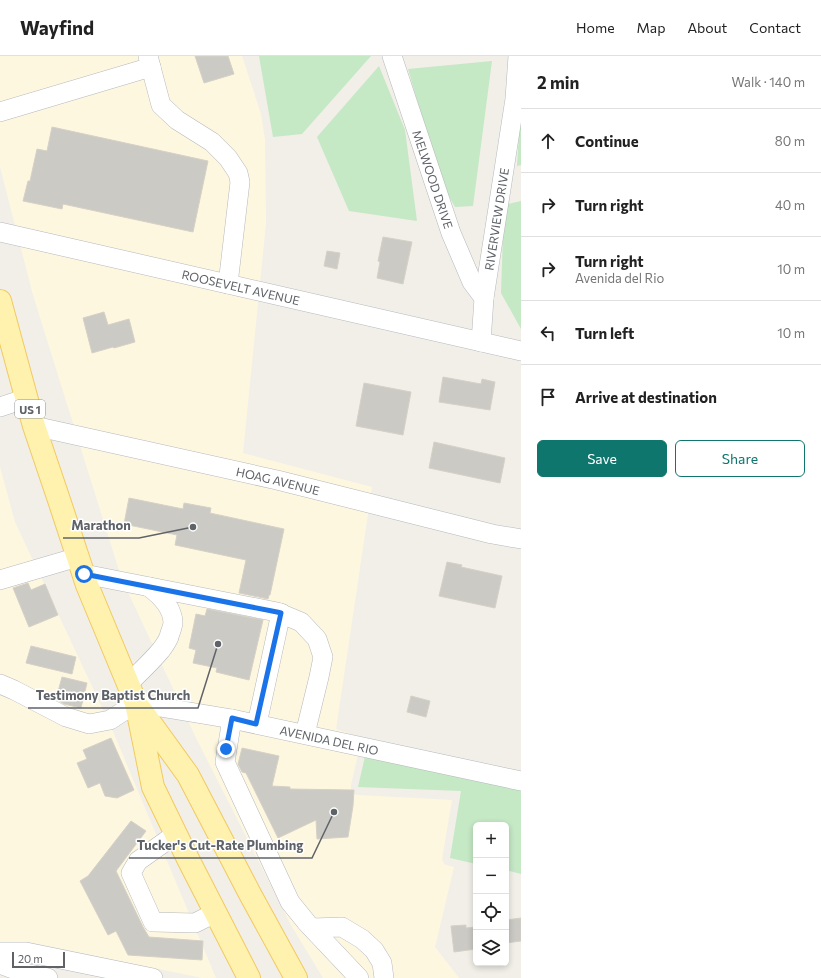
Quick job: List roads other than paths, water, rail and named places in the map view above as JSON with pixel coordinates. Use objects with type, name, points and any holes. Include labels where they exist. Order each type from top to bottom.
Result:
[{"type":"main road","name":"US 1","points":[[0,301],[34,426],[81,565],[132,694],[153,787],[249,978]]},
{"type":"main road","name":"US 1","points":[[132,694],[188,776],[296,978]]},
{"type":"street","name":"MELWOOD DRIVE","points":[[392,56],[451,233],[472,282],[484,298]]},
{"type":"street","name":"RIVERVIEW DRIVE","points":[[481,342],[484,298],[515,99],[518,56]]},
{"type":"street","points":[[0,112],[150,62],[161,105],[177,120],[212,142],[228,158],[238,173],[240,182],[228,284]]},
{"type":"street","name":"ROOSEVELT AVENUE","points":[[0,232],[481,342]]},
{"type":"street","points":[[481,342],[521,351]]},
{"type":"street","points":[[0,407],[26,398]]},
{"type":"street","name":"HOAG AVENUE","points":[[34,426],[277,480],[521,540]]},
{"type":"street","points":[[0,580],[81,565],[149,586],[281,613],[301,622],[317,639],[322,657],[319,677],[305,734]]},
{"type":"street","points":[[0,684],[66,717],[89,724],[110,720],[132,694],[161,651],[171,630],[173,622],[167,604],[149,586]]},
{"type":"street","points":[[256,724],[281,613]]},
{"type":"street","name":"AVENIDA DEL RIO","points":[[132,694],[256,724],[521,781]]},
{"type":"street","points":[[232,718],[225,762],[290,902],[359,978]]},
{"type":"street","points":[[176,834],[138,861],[131,873],[153,922],[196,923],[215,913]]},
{"type":"street","points":[[312,928],[342,928],[362,939],[374,950],[382,963],[384,978]]},
{"type":"street","points":[[0,952],[26,952],[153,978]]},
{"type":"street","points":[[0,964],[21,972],[48,978]]},
{"type":"place","name":"Marathon","points":[[193,527]]},
{"type":"place","name":"Testimony Baptist Church","points":[[218,644]]},
{"type":"place","name":"Tucker's Cut-Rate Plumbing","points":[[334,812]]}]
